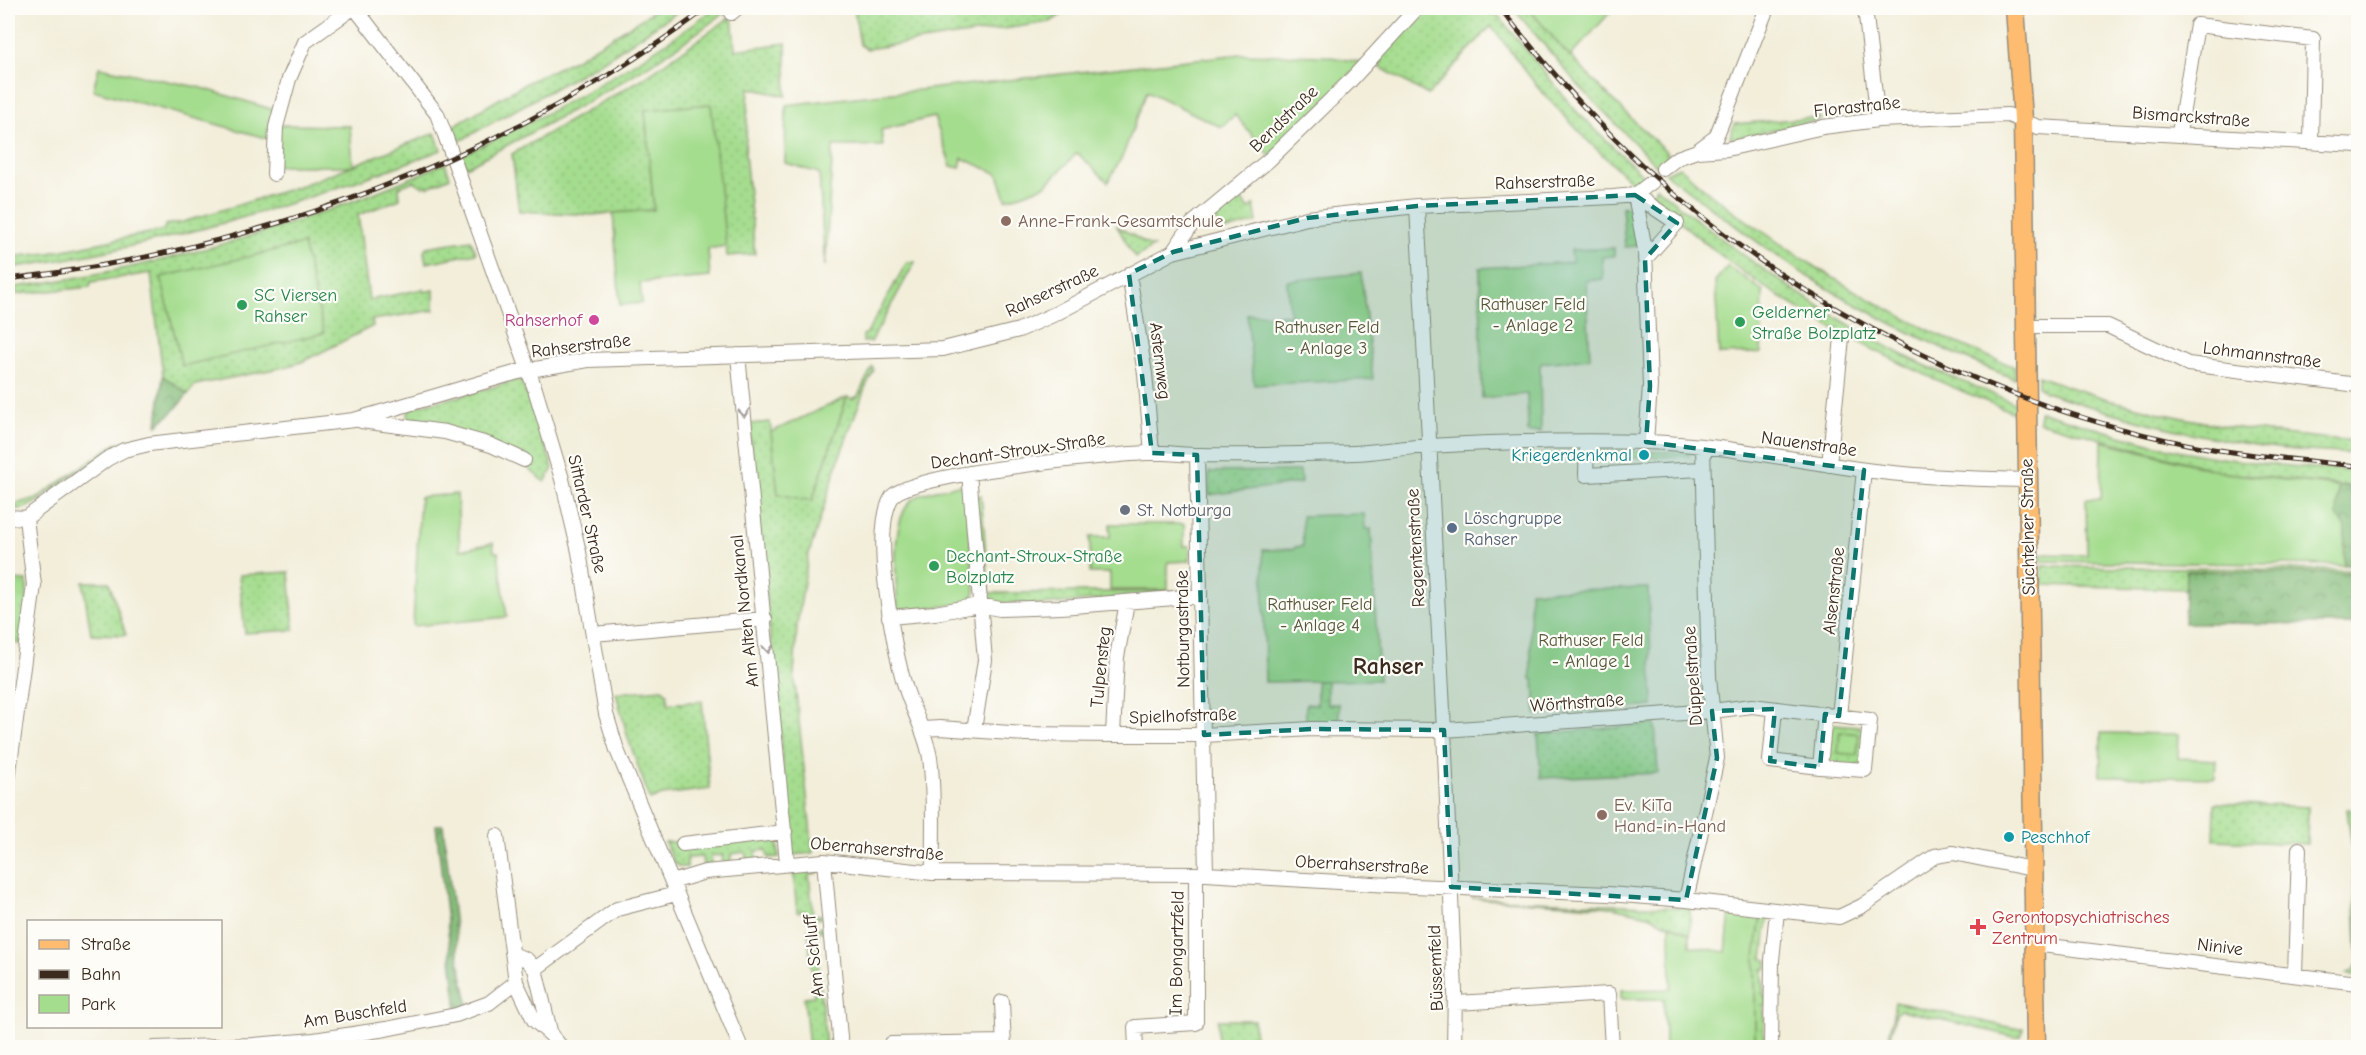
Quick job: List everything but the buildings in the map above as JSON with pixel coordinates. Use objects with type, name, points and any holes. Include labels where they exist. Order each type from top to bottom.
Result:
[{"type":"main road","name":"Süchtelner Straße","points":[[2015,8],[2023,119],[2036,1047]]},
{"type":"street","name":"Sittarder Straße","points":[[274,174],[276,127],[289,79],[305,42],[354,8],[437,114],[528,370],[562,479],[573,523],[606,714],[617,750],[741,1047]]},
{"type":"street","name":"Bendstraße","points":[[1173,252],[1192,224],[1270,159],[1349,82],[1417,8]]},
{"type":"street","points":[[1663,169],[1677,158],[1697,151],[1716,137],[1767,8]]},
{"type":"street","points":[[1865,8],[1878,120]]},
{"type":"street","points":[[2179,133],[2197,25],[2313,39],[2311,142]]},
{"type":"street","name":"Florastraße","points":[[1697,151],[1727,149],[1823,127],[1878,120],[2008,115],[2023,119]]},
{"type":"street","name":"Bismarckstraße","points":[[2023,119],[2038,127],[2179,133],[2224,138],[2358,145]]},
{"type":"street","points":[[1635,195],[1652,182]]},
{"type":"street","name":"Rahserstraße","points":[[26,518],[107,459],[124,450],[149,444],[354,420],[528,370],[609,358],[943,349],[1019,330],[1055,314],[1173,252],[1307,218],[1417,206],[1635,195]]},
{"type":"street","points":[[1635,195],[1677,223],[1645,259]]},
{"type":"street","points":[[1635,195],[1645,259],[1650,386],[1646,442]]},
{"type":"street","name":"Regentenstraße","points":[[1417,206],[1451,887]]},
{"type":"street","name":"Asternweg","points":[[1129,274],[1145,374],[1152,453]]},
{"type":"street","name":"Lohmannstraße","points":[[2025,327],[2108,326],[2188,364],[2358,385]]},
{"type":"street","points":[[1829,465],[1842,338]]},
{"type":"street","name":"Am Alten Nordkanal","points":[[738,355],[787,862]]},
{"type":"street","name":"Rahserstraße","points":[[354,420],[445,432],[491,445],[524,460]]},
{"type":"street","points":[[1587,442],[1586,475],[1702,469]]},
{"type":"street","name":"Nauenstraße","points":[[1429,446],[1646,442],[1703,446],[1919,476],[2027,480]]},
{"type":"street","name":"Dechant-Stroux-Straße","points":[[933,873],[930,758],[923,729],[905,687],[889,617],[884,561],[885,530],[890,499],[899,490],[969,473],[1098,457],[1152,453],[1197,455],[1360,453],[1429,446]]},
{"type":"street","name":"Düppelstraße","points":[[1686,900],[1717,759],[1709,677],[1703,446]]},
{"type":"street","name":"Notburgastraße","points":[[1197,455],[1204,735],[1201,874]]},
{"type":"street","name":"Alsenstraße","points":[[1820,767],[1832,715],[1864,470]]},
{"type":"street","points":[[969,473],[985,660],[974,730]]},
{"type":"street","points":[[8,517],[26,518],[34,585],[8,779]]},
{"type":"street","points":[[889,617],[935,613],[980,605],[1000,609],[1061,607],[1200,596]]},
{"type":"street","name":"Tulpensteg","points":[[1113,735],[1117,657],[1127,602]]},
{"type":"street","points":[[593,634],[765,619]]},
{"type":"street","points":[[1712,711],[1752,706],[1870,720],[1865,770],[1770,761],[1775,709]]},
{"type":"street","name":"Wörthstraße","points":[[1444,730],[1712,711]]},
{"type":"street","name":"Spielhofstraße","points":[[923,729],[1113,735],[1204,735],[1312,729],[1444,730]]},
{"type":"street","name":"Oberrahserstraße","points":[[682,844],[785,832]]},
{"type":"street","points":[[497,836],[516,982],[534,1020],[562,1047]]},
{"type":"street","points":[[2295,974],[2299,849]]},
{"type":"street","name":"Oberrahserstraße","points":[[535,969],[617,909],[674,888],[705,872],[787,862],[824,861],[933,873],[1201,874],[1451,887],[1686,900],[1839,917],[1862,906],[1935,856],[1953,853],[2032,869]]},
{"type":"street","name":"Am Schluff","points":[[824,861],[841,1047]]},
{"type":"street","name":"Im Bongartzfeld","points":[[1136,1047],[1136,1027],[1196,1023],[1201,874]]},
{"type":"street","name":"Büssemfeld","points":[[1451,887],[1455,1003],[1454,1047]]},
{"type":"street","points":[[1771,1047],[1772,960],[1777,911]]},
{"type":"street","name":"Ninive","points":[[2033,944],[2358,983]]},
{"type":"street","points":[[513,954],[527,960],[535,969],[551,1035]]},
{"type":"street","name":"Am Buschfeld","points":[[154,1047],[253,1045],[314,1040],[386,1029],[456,1015],[489,1003],[516,982]]},
{"type":"street","points":[[1455,1003],[1609,994],[1612,1047]]},
{"type":"street","points":[[892,1047],[891,1044],[1004,1045],[1002,1002]]},
{"type":"highlighted area","points":[[1635,195],[1677,223],[1645,259],[1650,386],[1646,442],[1864,470],[1839,716],[1825,714],[1820,767],[1770,761],[1775,709],[1712,711],[1717,758],[1686,900],[1451,887],[1444,730],[1312,729],[1204,735],[1197,455],[1152,453],[1129,274],[1173,252],[1307,218],[1417,206]]},
{"type":"green space","points":[[657,8],[683,8],[603,61],[458,142],[453,126],[528,82],[576,59]]},
{"type":"green space","points":[[715,8],[730,8],[635,74],[466,167],[462,155],[528,123],[624,70]]},
{"type":"green space","points":[[854,8],[1068,8],[1066,12],[1050,22],[867,49],[860,45]]},
{"type":"green space","points":[[1427,8],[1492,8],[1576,111],[1648,180],[1636,186],[1590,143],[1540,90],[1491,26],[1428,95],[1373,63],[1384,48]]},
{"type":"green space","points":[[1513,8],[1528,8],[1596,83],[1669,154],[1659,168],[1578,85]]},
{"type":"green space","points":[[1528,8],[1614,8],[1570,57]]},
{"type":"green space","points":[[732,16],[735,50],[786,43],[786,96],[749,88],[745,154],[755,254],[727,256],[721,203],[645,110],[654,210],[592,215],[519,211],[512,154],[642,79]]},
{"type":"green space","points":[[1241,54],[1325,56],[1365,63],[1270,156],[1235,115],[1221,127],[1147,91],[1123,155],[1108,182],[1077,153],[1046,185],[1006,199],[998,174],[962,158],[960,168],[951,166],[934,117],[881,130],[883,146],[833,146],[825,266],[819,173],[785,163],[786,105]]},
{"type":"green space","points":[[99,67],[202,88],[278,111],[273,140],[93,90]]},
{"type":"green space","points":[[711,104],[726,246],[708,249],[710,277],[640,283],[642,303],[620,305],[613,213],[654,210],[645,110]]},
{"type":"green space","points":[[1820,117],[1820,120],[1732,139],[1730,137],[1734,124]]},
{"type":"green space","points":[[279,125],[350,126],[353,166],[277,166]]},
{"type":"green space","points":[[435,133],[441,150],[282,206],[119,249],[8,268],[8,257],[49,253],[164,230],[165,225],[183,222],[300,186]]},
{"type":"green space","points":[[445,163],[450,177],[428,187],[427,185],[423,187],[414,181],[399,187],[400,199],[358,215],[369,300],[423,289],[424,292],[434,290],[434,310],[372,320],[373,326],[304,361],[285,367],[195,385],[188,394],[163,376],[151,273],[91,282],[90,287],[8,295],[8,288],[120,269],[231,242],[340,206]]},
{"type":"green space","points":[[1680,167],[1730,209],[1822,271],[1916,324],[2015,367],[2015,379],[1911,333],[1810,278],[1665,173]]},
{"type":"green space","points":[[1656,187],[1712,232],[1829,313],[1907,357],[2017,404],[2017,414],[1949,386],[1882,354],[1785,300],[1728,261],[1651,198]]},
{"type":"green space","points":[[1237,194],[1249,209],[1254,205],[1257,222],[1222,231],[1213,213]]},
{"type":"green space","points":[[1635,206],[1638,246],[1625,247],[1622,207]]},
{"type":"green space","points":[[1117,226],[1152,247],[1153,247],[1135,258]]},
{"type":"green space","points":[[471,240],[476,253],[426,263],[424,252],[426,247]]},
{"type":"green space","name":"SC Viersen Rahser","points":[[303,244],[324,333],[182,366],[161,277]]},
{"type":"green space","name":"Rathuser Feld - Anlage 2","points":[[1614,248],[1614,256],[1602,257],[1603,279],[1586,281],[1590,358],[1542,363],[1540,366],[1541,432],[1528,433],[1527,394],[1482,398],[1480,268],[1572,262],[1571,250]]},
{"type":"green space","points":[[907,262],[915,262],[871,342],[863,342],[863,335],[867,333]]},
{"type":"green space","name":"Gelderner Straße Bolzplatz","points":[[1728,266],[1763,291],[1761,353],[1719,354],[1715,281]]},
{"type":"green space","name":"Rathuser Feld - Anlage 3","points":[[1361,273],[1373,379],[1254,385],[1247,314],[1290,315],[1287,281]]},
{"type":"green space","points":[[872,367],[874,370],[840,456],[808,557],[797,626],[794,674],[813,853],[792,855],[749,424],[770,422],[778,494],[812,501],[847,397],[852,399],[858,396]]},
{"type":"green space","points":[[163,376],[188,394],[173,412],[157,425]]},
{"type":"green space","points":[[2038,376],[2117,402],[2195,421],[2275,433],[2358,441],[2358,454],[2254,445],[2164,427],[2045,392],[2038,386]]},
{"type":"green space","points":[[521,379],[553,468],[545,482],[523,464],[526,456],[407,423],[409,408]]},
{"type":"green space","points":[[847,397],[812,501],[778,494],[771,432]]},
{"type":"green space","points":[[2039,411],[2141,441],[2203,455],[2280,465],[2358,471],[2358,487],[2226,473],[2039,422]]},
{"type":"green space","points":[[143,438],[100,458],[35,503],[25,508],[8,510],[8,506],[37,498],[116,443]]},
{"type":"green space","points":[[2102,441],[2226,473],[2338,486],[2337,516],[2345,526],[2344,565],[2041,561],[2041,554],[2087,555],[2086,499],[2101,499]]},
{"type":"green space","points":[[1593,451],[1689,452],[1689,456],[1593,459]]},
{"type":"green space","points":[[1300,471],[1301,483],[1209,495],[1209,472]]},
{"type":"green space","name":"Dechant-Stroux-Straße Bolzplatz","points":[[959,485],[965,486],[975,590],[973,599],[963,604],[898,611],[896,548],[902,516],[908,504],[918,496]]},
{"type":"green space","points":[[2338,486],[2358,487],[2358,565],[2344,565],[2345,526],[2337,516]]},
{"type":"green space","points":[[457,494],[460,550],[493,543],[494,552],[498,552],[507,617],[413,626],[420,497]]},
{"type":"green space","points":[[981,495],[989,593],[1193,591],[1041,605],[989,602],[982,593],[975,498]]},
{"type":"green space","name":"Rathuser Feld - Anlage 4","points":[[1364,514],[1365,529],[1371,529],[1379,680],[1265,682],[1263,550],[1294,549],[1303,546],[1302,516]]},
{"type":"green space","points":[[1110,524],[1184,524],[1184,546],[1190,546],[1190,561],[1168,562],[1168,590],[1110,590],[1110,573],[1090,573],[1090,537],[1110,537]]},
{"type":"green space","points":[[2042,566],[2349,570],[2351,573],[2187,571],[2186,589],[2042,585]]},
{"type":"green space","points":[[2186,571],[2358,573],[2358,624],[2184,623]]},
{"type":"green space","points":[[289,572],[294,630],[245,633],[239,575]]},
{"type":"green space","points":[[8,580],[27,581],[27,601],[21,644],[8,642]]},
{"type":"green space","points":[[83,582],[109,582],[126,635],[91,634]]},
{"type":"green space","name":"Rathuser Feld - Anlage 1","points":[[1648,588],[1653,706],[1536,715],[1534,680],[1531,679],[1530,591]]},
{"type":"green space","points":[[1317,681],[1327,681],[1327,704],[1339,704],[1339,724],[1306,724],[1306,704],[1317,704]]},
{"type":"green space","points":[[662,689],[667,693],[668,704],[702,701],[710,789],[662,795],[650,800],[628,738],[616,693]]},
{"type":"green space","points":[[1655,724],[1658,773],[1541,778],[1538,734]]},
{"type":"green space","points":[[1833,724],[1859,726],[1865,733],[1862,763],[1855,768],[1829,765],[1824,759],[1827,729]]},
{"type":"green space","points":[[1840,732],[1859,734],[1857,755],[1838,753]]},
{"type":"green space","points":[[2101,733],[2179,734],[2178,758],[2216,760],[2215,778],[2100,776]]},
{"type":"green space","points":[[2215,803],[2308,807],[2307,844],[2214,840]]},
{"type":"green space","points":[[2347,809],[2358,809],[2358,962],[2352,848]]},
{"type":"green space","points":[[436,825],[443,825],[459,961],[469,1007],[457,1010]]},
{"type":"green space","points":[[777,839],[779,857],[768,858],[766,850],[756,851],[756,860],[747,861],[745,852],[731,854],[731,863],[723,864],[722,855],[711,856],[711,865],[703,866],[702,857],[687,858],[687,867],[678,866],[675,863],[665,842]]},
{"type":"green space","points":[[817,868],[817,873],[809,874],[813,915],[821,915],[821,918],[807,920],[806,911],[797,912],[793,870]]},
{"type":"green space","points":[[1471,898],[1690,908],[1690,935],[1648,915],[1612,907]]},
{"type":"green space","points":[[1730,912],[1761,915],[1755,957],[1755,1047],[1665,1047],[1664,999],[1621,999],[1621,990],[1671,989],[1670,924],[1690,935],[1690,946],[1726,952]]},
{"type":"green space","points":[[1761,915],[1768,916],[1763,959],[1767,960],[1767,969],[1763,969],[1764,997],[1767,997],[1768,1005],[1764,1006],[1764,1033],[1767,1042],[1764,1042],[1764,1047],[1755,1048],[1755,957]]},
{"type":"green space","points":[[822,927],[823,931],[815,932],[826,1047],[809,1047],[804,997],[814,996],[808,929]]},
{"type":"green space","points":[[2358,962],[2358,976],[2346,974],[2354,970]]},
{"type":"green space","points":[[1895,1002],[2013,1028],[2024,1028],[2021,1036],[2015,1037],[1901,1010],[1895,1014],[1888,1044]]},
{"type":"green space","points":[[1218,1020],[1254,1020],[1255,1047],[1218,1047]]},
{"type":"railway","points":[[8,279],[101,266],[194,246],[285,221],[375,190],[463,153],[548,110],[629,62],[707,8]]},
{"type":"railway","points":[[1500,8],[1587,111],[1645,168],[1705,219],[1770,267],[1838,310],[1910,348],[1983,382],[2059,410],[2136,432],[2213,449],[2358,466]]},
{"type":"place","name":"Anne-Frank-Gesamtschule","points":[[1006,221]]},
{"type":"place","name":"SC Viersen Rahser","points":[[242,305]]},
{"type":"place","name":"Rahserhof","points":[[594,320]]},
{"type":"place","name":"Gelderner Straße Bolzplatz","points":[[1740,322]]},
{"type":"place","name":"Kriegerdenkmal","points":[[1644,455]]},
{"type":"place","name":"St. Notburga","points":[[1125,510]]},
{"type":"place","name":"Löschgruppe Rahser","points":[[1452,528]]},
{"type":"place","name":"Dechant-Stroux-Straße Bolzplatz","points":[[934,566]]},
{"type":"place","name":"Ev. KiTa Hand-in-Hand","points":[[1602,815]]},
{"type":"place","name":"Peschhof","points":[[2009,837]]},
{"type":"place","name":"Gerontopsychiatrisches Zentrum","points":[[1978,927]]},
{"type":"district","name":"Rahser","points":[[1388,666]]}]
